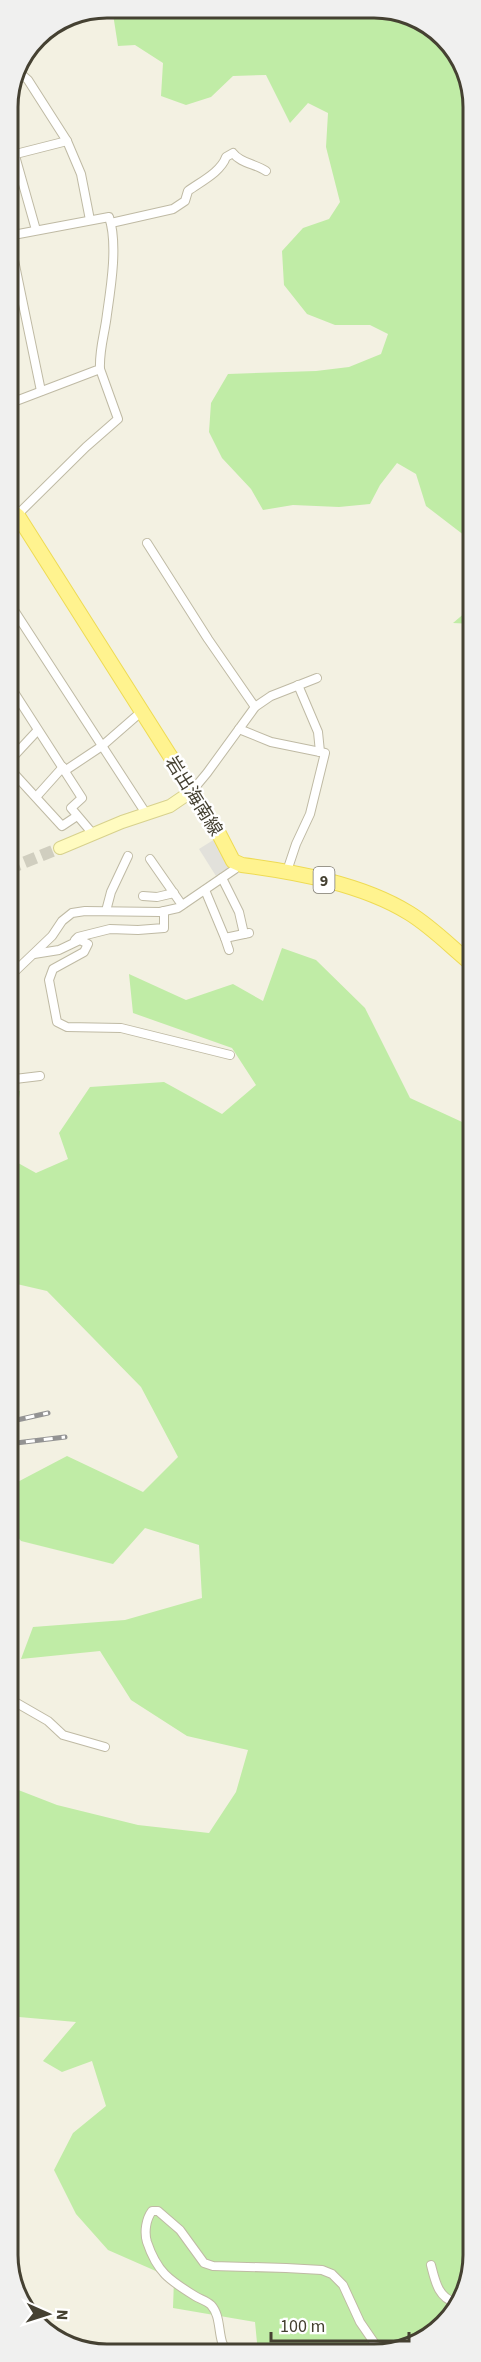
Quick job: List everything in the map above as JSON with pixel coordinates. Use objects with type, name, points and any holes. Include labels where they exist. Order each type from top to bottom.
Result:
[{"type":"main road","name":"岩出海南線","points":[[18,527],[192,791],[217,830],[233,861],[237,863]]},
{"type":"main road","points":[[60,848],[122,822],[170,806],[192,791]]},
{"type":"main road","name":"9","points":[[237,863],[287,871],[386,899],[412,914],[463,957]]},
{"type":"street","points":[[24,76],[67,141],[81,174],[90,220]]},
{"type":"street","points":[[18,153],[67,141]]},
{"type":"street","points":[[111,223],[173,209],[185,201],[188,191],[216,171],[224,164],[226,157],[233,153],[236,158],[258,165],[266,171]]},
{"type":"street","points":[[18,176],[36,230]]},
{"type":"street","points":[[18,234],[109,217],[113,242],[107,315],[99,352],[100,369],[118,419],[18,510]]},
{"type":"street","points":[[18,280],[41,391]]},
{"type":"street","points":[[18,399],[100,369]]},
{"type":"street","points":[[147,543],[208,639],[255,707]]},
{"type":"street","points":[[18,616],[147,815]]},
{"type":"street","points":[[192,791],[255,707],[271,696],[317,678]]},
{"type":"street","points":[[298,685],[318,732],[320,752]]},
{"type":"street","points":[[18,700],[82,798],[70,808],[93,834]]},
{"type":"street","points":[[37,796],[64,768],[102,746],[141,712]]},
{"type":"street","points":[[239,729],[271,742],[325,753],[310,814],[287,871]]},
{"type":"street","points":[[18,751],[37,731]]},
{"type":"street","points":[[18,772],[44,808],[62,826],[77,816]]},
{"type":"street","points":[[106,911],[111,892],[128,856]]},
{"type":"street","points":[[150,859],[182,905]]},
{"type":"street","points":[[18,969],[72,913],[164,911],[182,905],[205,890],[235,869],[237,863]]},
{"type":"street","points":[[222,878],[247,933],[225,938]]},
{"type":"street","points":[[205,890],[229,950]]},
{"type":"street","points":[[143,896],[157,897],[174,893]]},
{"type":"street","points":[[70,945],[78,937],[110,929],[164,928],[164,911]]},
{"type":"street","points":[[34,954],[59,950],[80,940],[88,944],[84,952],[53,969],[49,980],[57,1022],[67,1027],[121,1028],[230,1055]]},
{"type":"street","points":[[18,1078],[40,1076]]},
{"type":"street","points":[[18,1704],[48,1721],[63,1735],[105,1747]]},
{"type":"street","points":[[223,2344],[220,2338],[217,2316],[211,2305],[171,2282],[152,2258],[145,2236],[148,2216],[152,2211],[158,2211],[180,2230],[204,2263],[213,2266],[322,2270],[332,2274],[343,2285],[360,2322],[375,2344]]},
{"type":"street","points":[[431,2265],[442,2295],[450,2301]]},
{"type":"green space","points":[[114,18],[374,18],[391,20],[413,27],[437,44],[448,58],[460,84],[463,107],[463,534],[426,506],[416,474],[397,463],[380,485],[370,504],[339,507],[293,505],[263,510],[251,489],[222,458],[209,432],[211,403],[228,374],[316,371],[349,367],[381,354],[388,334],[370,325],[335,325],[307,314],[284,285],[282,251],[303,228],[329,219],[340,202],[326,147],[328,113],[308,103],[290,123],[266,75],[233,76],[211,97],[186,105],[161,96],[163,63],[135,45],[118,46]]},
{"type":"green space","points":[[463,614],[463,624],[453,623]]},
{"type":"green space","points":[[282,948],[316,960],[365,1008],[410,1098],[463,1122],[463,2261],[454,2294],[437,2318],[413,2335],[386,2343],[257,2344],[255,2322],[173,2308],[174,2279],[108,2250],[76,2214],[54,2170],[73,2133],[106,2106],[92,2061],[62,2072],[43,2061],[76,2022],[18,2017],[18,1790],[57,1805],[138,1825],[209,1833],[236,1792],[248,1750],[187,1736],[131,1700],[100,1651],[21,1659],[33,1627],[125,1620],[202,1598],[199,1545],[145,1528],[113,1564],[21,1541],[18,1537],[18,1482],[67,1456],[143,1492],[178,1457],[141,1387],[47,1291],[18,1284],[18,1163],[36,1173],[68,1159],[59,1133],[90,1087],[164,1082],[222,1114],[256,1085],[232,1048],[133,1013],[129,974],[186,1000],[233,984],[263,1001]]},
{"type":"shaded area","points":[[215,839],[232,866],[216,876],[199,849]]},
{"type":"tunnel","points":[[18,865],[60,848]]},
{"type":"railway","points":[[18,1420],[48,1413]]},
{"type":"railway","points":[[18,1443],[65,1437]]}]
